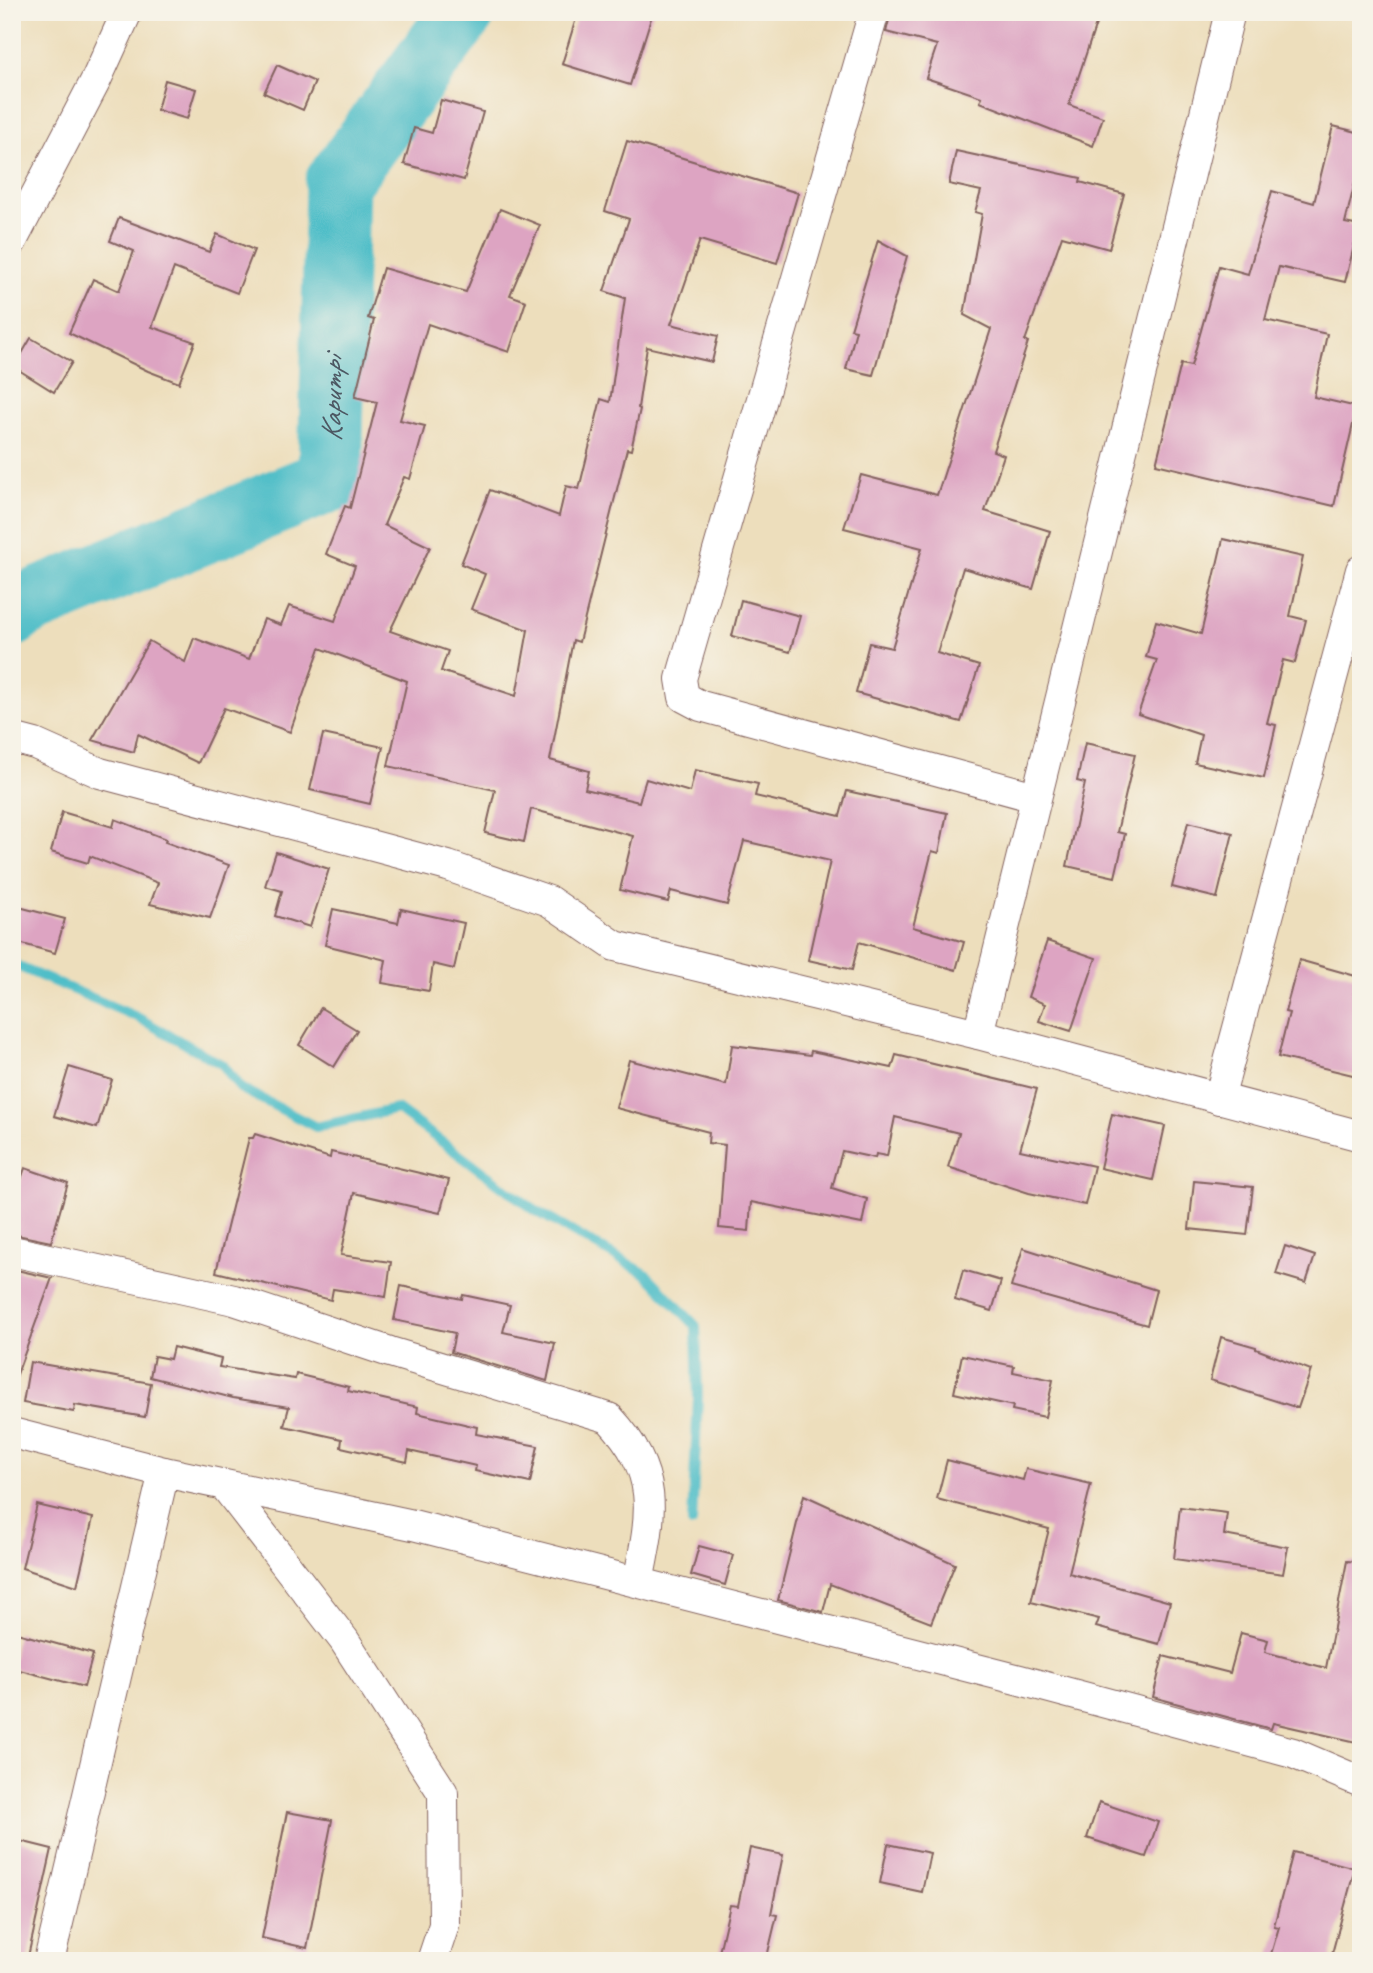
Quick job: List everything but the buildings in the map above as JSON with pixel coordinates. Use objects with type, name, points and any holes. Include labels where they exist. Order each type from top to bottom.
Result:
[{"type":"street","points":[[12,242],[96,80],[127,12]]},
{"type":"street","points":[[874,12],[681,679],[684,697],[701,706],[1035,797]]},
{"type":"street","points":[[978,1034],[1230,12]]},
{"type":"street","points":[[1219,1099],[1361,570]]},
{"type":"street","points":[[12,738],[35,744],[100,773],[461,871],[549,901],[615,946],[978,1034],[1361,1136]]},
{"type":"street","points":[[12,1251],[234,1300],[390,1352],[609,1418],[629,1439],[644,1469],[651,1518],[638,1582]]},
{"type":"street","points":[[12,1433],[163,1472],[413,1525],[638,1582],[1293,1753],[1361,1782]]},
{"type":"street","points":[[49,1961],[163,1472]]},
{"type":"street","points":[[225,1486],[344,1640],[443,1793],[444,1925],[432,1961]]},
{"type":"waterway","name":"Kapumpi","points":[[12,615],[23,606],[330,480],[337,183],[463,12]]},
{"type":"waterway","points":[[12,964],[137,1017],[223,1065],[240,1088],[316,1127],[397,1109],[536,1211],[646,1274],[696,1326],[698,1398],[692,1523]]}]
